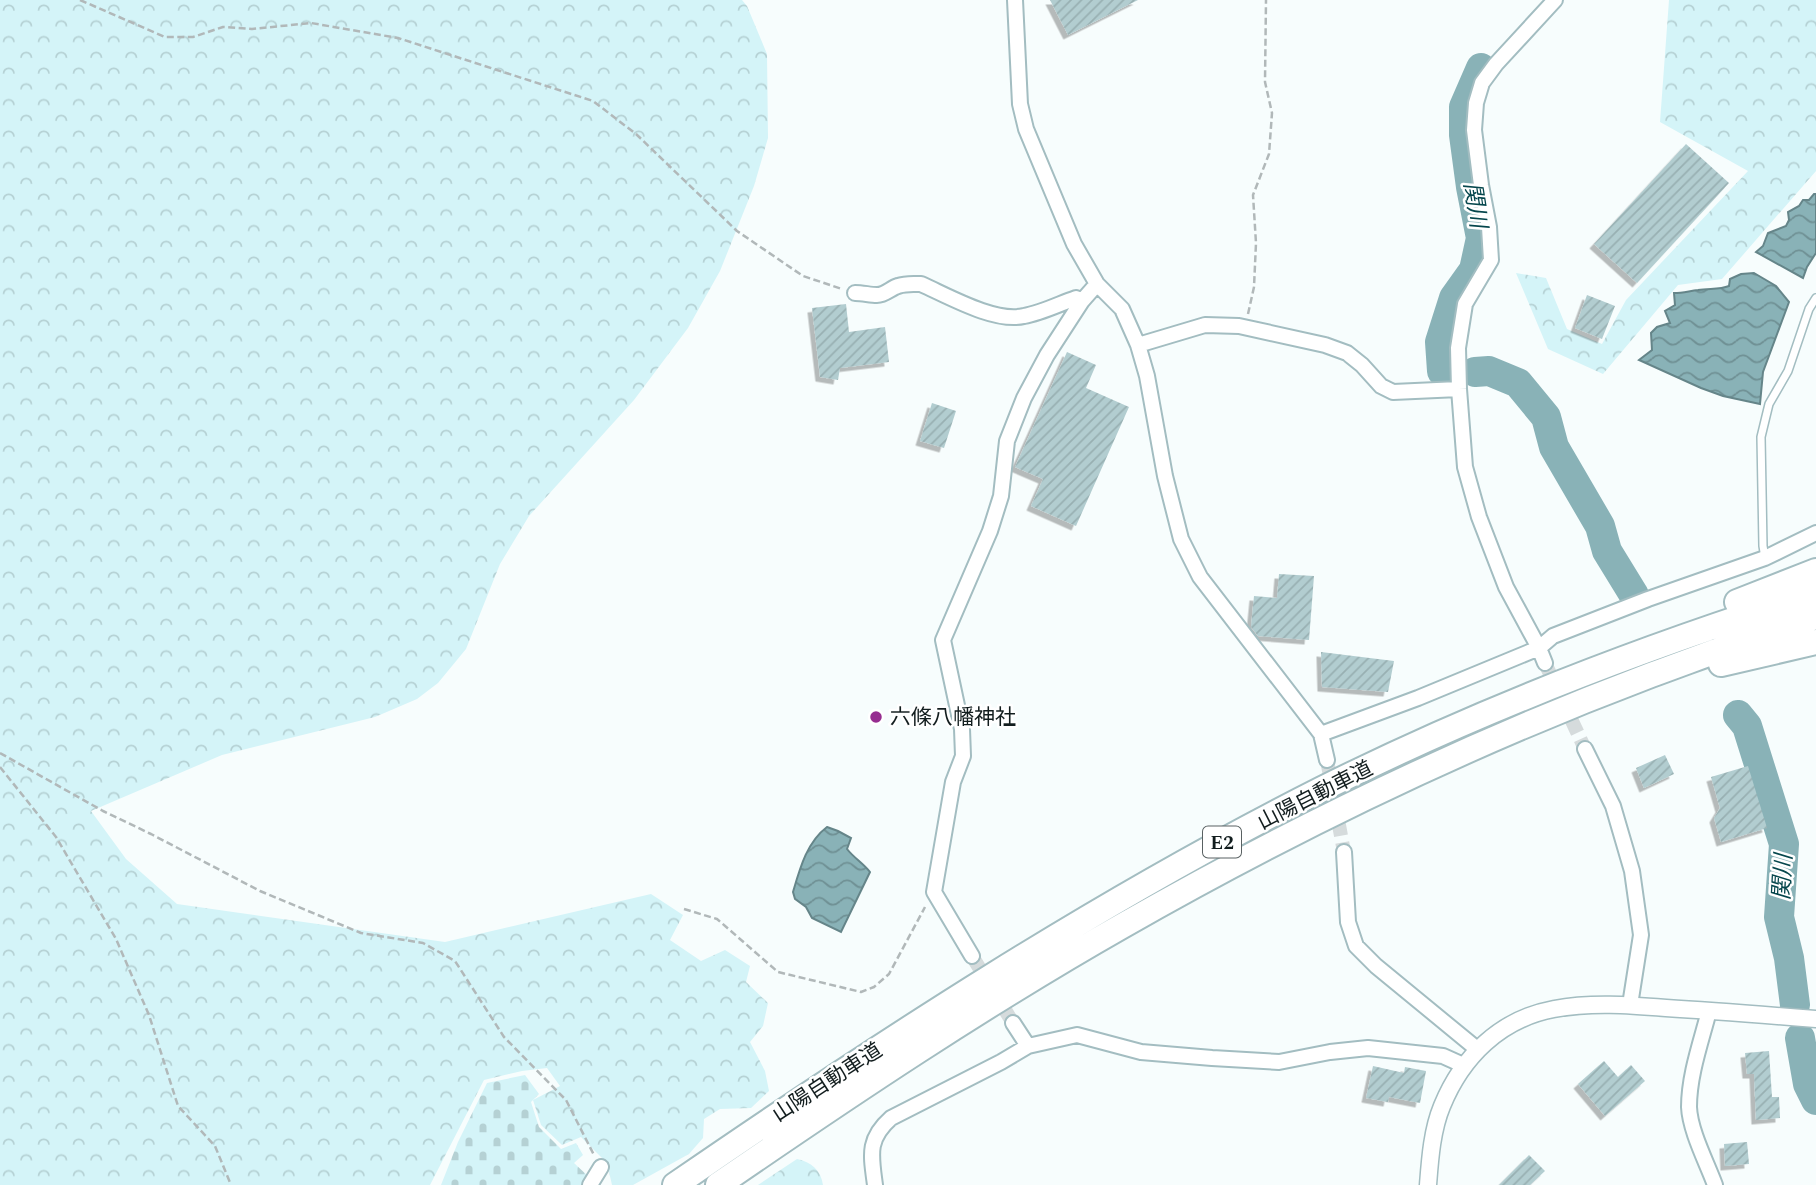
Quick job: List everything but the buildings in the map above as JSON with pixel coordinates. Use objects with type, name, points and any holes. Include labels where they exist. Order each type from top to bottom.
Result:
[{"type":"highway","points":[[1503,707],[1731,604],[1816,571]]},
{"type":"highway","name":"山陽自動車道","points":[[675,1185],[957,997],[1107,907],[1323,789],[1503,707],[1692,633],[1816,593]]},
{"type":"highway","name":"山陽自動車道","points":[[718,1185],[809,1122],[968,1019],[1121,927],[1331,814],[1427,768],[1599,695],[1816,617]]},
{"type":"highway","points":[[1599,695],[1816,642]]},
{"type":"street","points":[[1015,0],[1020,104],[1026,129],[1074,244],[1097,284],[1122,309],[1138,345],[1181,539],[1200,577],[1321,734],[1326,760]]},
{"type":"street","points":[[1545,663],[1506,587],[1479,517],[1465,467],[1458,389],[1458,348],[1465,304],[1491,260],[1489,227],[1474,130],[1476,103],[1482,83],[1496,64],[1555,0]]},
{"type":"street","points":[[855,293],[877,295],[898,286],[921,284],[989,314],[1009,317],[1023,317],[1076,298],[1082,301]]},
{"type":"street","points":[[972,956],[934,892],[953,782],[963,756],[962,729],[943,640],[990,531],[1001,496],[1007,442],[1024,398],[1047,355],[1082,301],[1097,284]]},
{"type":"street","points":[[1138,345],[1205,326],[1239,326],[1325,345],[1348,353],[1381,386],[1393,392],[1458,389]]},
{"type":"street","points":[[1321,734],[1418,698],[1539,648],[1553,636],[1765,558],[1816,533]]},
{"type":"street","points":[[1585,749],[1613,806],[1632,872],[1641,935],[1630,1006]]},
{"type":"street","points":[[1344,852],[1348,922],[1356,946],[1376,966],[1477,1049]]},
{"type":"street","points":[[1427,1185],[1441,1107],[1463,1065],[1477,1049],[1521,1019],[1552,1009],[1587,1005],[1816,1019]]},
{"type":"street","points":[[1709,1011],[1692,1082],[1689,1109],[1715,1185]]},
{"type":"street","points":[[1013,1023],[1028,1046]]},
{"type":"street","points":[[876,1185],[872,1143],[879,1128],[891,1118],[1028,1046],[1077,1035],[1141,1052],[1279,1062],[1368,1048],[1443,1056],[1463,1065]]},
{"type":"street","points":[[590,1185],[601,1167]]},
{"type":"lane","points":[[1765,558],[1761,438],[1769,404],[1788,371],[1809,309],[1816,298]]},
{"type":"path","points":[[80,0],[165,37],[193,37],[223,27],[252,29],[311,23],[398,38],[593,101],[636,134],[737,231],[803,276],[855,293]]},
{"type":"path","points":[[1239,326],[1247,318],[1254,287],[1256,243],[1252,195],[1269,154],[1272,113],[1265,82],[1266,0]]},
{"type":"path","points":[[0,753],[103,811],[260,891],[361,933],[423,943],[455,961],[504,1037],[566,1100],[601,1167]]},
{"type":"path","points":[[0,766],[56,837],[116,939],[149,1015],[178,1106],[215,1146],[231,1185]]},
{"type":"path","points":[[684,909],[717,919],[778,972],[861,992],[874,987],[889,974],[934,892]]},
{"type":"green space","points":[[0,0],[742,0],[747,6],[767,54],[768,138],[754,186],[720,271],[688,328],[634,400],[529,516],[500,564],[466,649],[438,683],[417,699],[375,717],[222,755],[91,811],[126,859],[177,904],[445,942],[651,894],[683,915],[670,940],[701,961],[725,950],[750,966],[746,982],[768,1003],[763,1026],[750,1042],[765,1071],[769,1091],[751,1108],[720,1109],[704,1119],[703,1138],[689,1154],[633,1185],[612,1185],[607,1163],[581,1137],[562,1145],[541,1125],[533,1100],[560,1086],[547,1068],[484,1080],[430,1185],[0,1185]]},
{"type":"green space","points":[[1669,0],[1816,0],[1816,171],[1722,279],[1678,285],[1603,374],[1548,349],[1516,273],[1546,278],[1567,329],[1602,344],[1626,300],[1748,171],[1660,122]]},
{"type":"green space","points":[[525,1075],[539,1094],[531,1102],[539,1127],[561,1149],[576,1143],[583,1155],[574,1163],[590,1178],[585,1185],[441,1185],[458,1142],[487,1083]]},
{"type":"green space","points":[[797,1159],[814,1168],[823,1185],[758,1185]]},
{"type":"water","points":[[1814,194],[1816,253],[1803,278],[1756,252],[1763,246],[1768,233],[1786,226],[1789,220],[1788,212]]},
{"type":"water","points":[[1754,273],[1776,286],[1789,302],[1763,372],[1760,404],[1701,388],[1639,360],[1652,350],[1651,333],[1657,327],[1670,323],[1665,311],[1675,305],[1674,293],[1729,286],[1730,279],[1741,274]]},
{"type":"water","points":[[827,827],[851,838],[847,849],[870,872],[841,932],[812,918],[806,907],[795,899],[793,892],[809,848]]},
{"type":"waterway","name":"関川","points":[[1449,374],[1442,371],[1440,342],[1454,298],[1474,270],[1481,238],[1464,135],[1464,107],[1481,68]]},
{"type":"waterway","name":"関川","points":[[1475,372],[1489,371],[1518,383],[1546,417],[1554,447],[1600,526],[1607,551],[1634,595]]},
{"type":"waterway","name":"関川","points":[[1738,715],[1747,726],[1784,844],[1779,917],[1789,958],[1795,1005]]},
{"type":"waterway","name":"関川","points":[[1800,1038],[1808,1084],[1816,1100]]},
{"type":"tunnel","points":[[1545,663],[1585,749]]},
{"type":"tunnel","points":[[1327,760],[1344,852]]},
{"type":"tunnel","points":[[972,956],[1013,1023]]},
{"type":"place","name":"六條八幡神社","points":[[876,717]]}]
